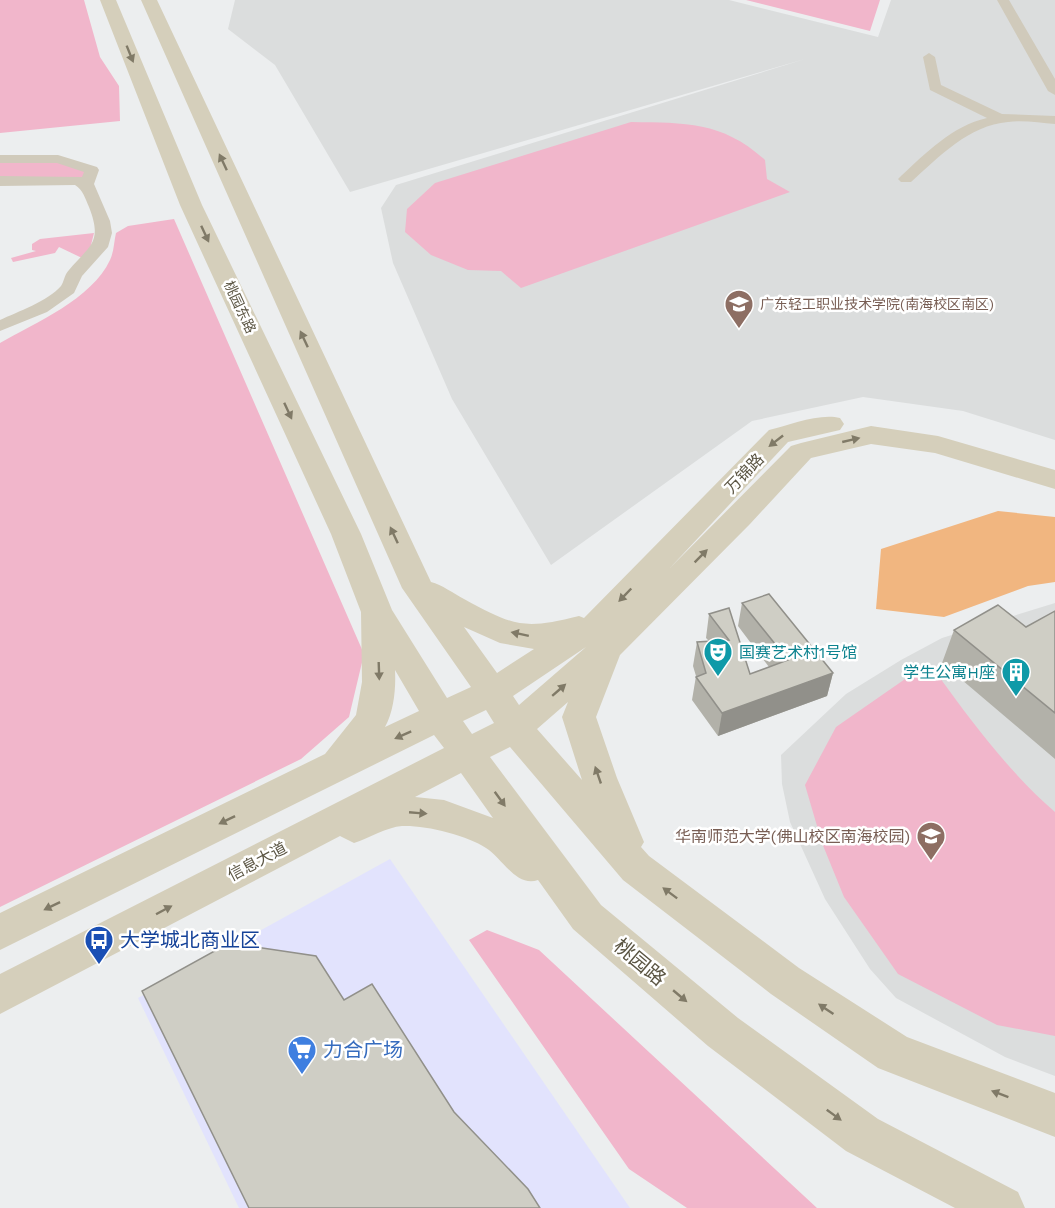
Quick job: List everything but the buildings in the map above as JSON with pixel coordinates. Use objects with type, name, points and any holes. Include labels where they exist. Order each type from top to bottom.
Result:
[{"type":"main road","name":"桃园东路","points":[[108,0],[191,205],[346,534],[377,612]]},
{"type":"main road","points":[[149,0],[418,588],[493,692],[515,728],[636,868],[785,981],[893,1053],[1055,1115]]},
{"type":"main road","name":"万锦路","points":[[515,728],[605,633],[779,436],[863,417],[942,428],[1055,461]]},
{"type":"main road","name":"万锦路","points":[[493,692],[605,633],[740,517],[801,452],[871,435],[938,445],[1055,480]]},
{"type":"main road","points":[[418,588],[484,623],[523,637],[605,633],[594,676],[579,717],[599,778],[636,868]]},
{"type":"main road","name":"桃园路","points":[[377,612],[441,718],[587,917],[723,1032],[862,1135],[1002,1208]]},
{"type":"main road","points":[[336,765],[372,719],[379,682],[377,612]]},
{"type":"main road","points":[[0,932],[336,765],[493,692]]},
{"type":"main road","name":"信息大道","points":[[0,995],[515,728]]},
{"type":"main road","points":[[262,858],[401,811],[444,815],[499,836],[587,917]]},
{"type":"street","points":[[1003,0],[1032,41],[1055,92]]},
{"type":"street","points":[[929,57],[935,87],[999,118]]},
{"type":"street","points":[[906,179],[946,143],[967,130],[999,118],[1055,120]]},
{"type":"street","points":[[0,159],[58,159],[92,170],[88,182]]},
{"type":"street","points":[[0,181],[78,180],[88,187],[104,233],[100,247],[74,274],[68,289],[41,308],[0,326]]},
{"type":"shaded area","points":[[0,0],[84,0],[100,57],[119,86],[120,121],[0,133]]},
{"type":"shaded area","name":"广东轻工职业技术学院(南海校区南区)","points":[[235,0],[729,0],[878,37],[891,0],[1055,0],[1055,440],[963,411],[863,397],[752,421],[551,565],[452,399],[393,263],[381,208],[396,185],[805,59],[350,192],[275,65],[228,29]]},
{"type":"shaded area","points":[[746,0],[880,0],[870,31]]},
{"type":"shaded area","points":[[631,122],[686,124],[718,131],[734,138],[765,160],[767,179],[790,192],[521,288],[501,271],[468,270],[431,255],[405,232],[407,209],[435,183]]},
{"type":"shaded area","points":[[0,159],[58,159],[84,171],[88,182],[0,179]]},
{"type":"shaded area","points":[[174,219],[364,654],[349,717],[301,759],[0,907],[0,343],[61,309],[90,287],[102,274],[110,260],[116,233],[128,226]]},
{"type":"shaded area","points":[[94,233],[90,249],[82,258],[59,247],[55,253],[13,262],[11,258],[36,251],[32,250],[32,244],[40,239]]},
{"type":"shaded area","points":[[998,511],[1055,517],[1055,582],[1028,586],[944,617],[876,609],[881,549]]},
{"type":"shaded area","name":"华南师范大学(佛山校区南海校园)","points":[[1055,603],[1055,1076],[1005,1057],[896,998],[870,969],[825,899],[790,822],[782,784],[781,755],[846,694],[901,660],[942,638]]},
{"type":"shaded area","name":"华南师范大学(佛山校区南海校园)","points":[[908,677],[940,678],[1008,765],[1055,812],[1055,1036],[997,1025],[898,974],[844,897],[822,843],[805,785],[836,727]]},
{"type":"shaded area","points":[[390,859],[630,1208],[239,1208],[138,998]]},
{"type":"shaded area","points":[[487,930],[539,950],[817,1208],[687,1208],[629,1169],[469,940]]},
{"type":"place","name":"广东轻工职业技术学院(南海校区南区)","points":[[739,330]]},
{"type":"place","name":"国赛艺术村1号馆","points":[[718,678]]},
{"type":"place","name":"学生公寓H座","points":[[1016,698]]},
{"type":"place","name":"华南师范大学(佛山校区南海校园)","points":[[931,862]]},
{"type":"place","name":"大学城北商业区","points":[[99,966]]},
{"type":"place","name":"力合广场","points":[[302,1076]]}]
